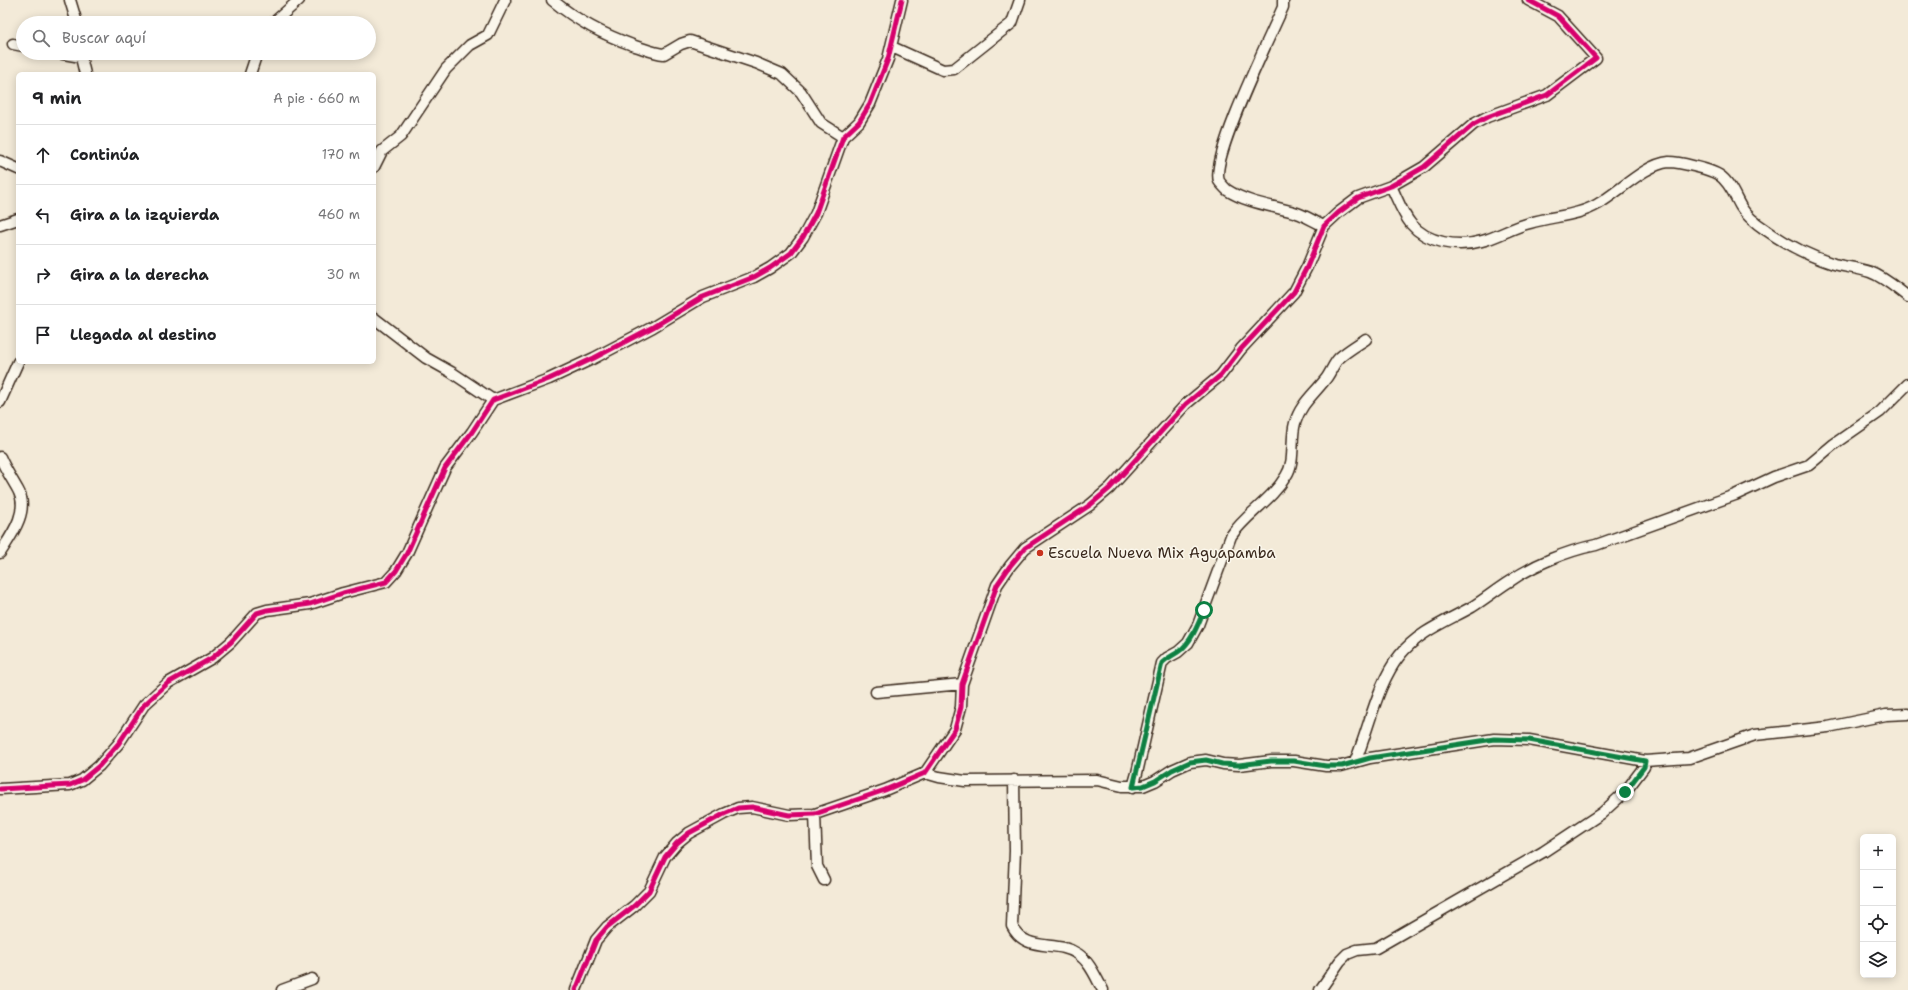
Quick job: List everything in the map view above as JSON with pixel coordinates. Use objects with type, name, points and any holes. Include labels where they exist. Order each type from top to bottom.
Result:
[{"type":"street","points":[[70,0],[75,16]]},
{"type":"street","points":[[281,16],[299,0]]},
{"type":"street","points":[[376,163],[382,151],[401,136],[446,69],[470,44],[488,35],[505,0]]},
{"type":"street","points":[[552,0],[580,22],[592,29],[659,54],[664,54],[681,44],[690,41],[756,63],[782,74],[801,92],[821,123],[843,137]]},
{"type":"street","points":[[0,789],[70,785],[82,780],[99,766],[119,743],[137,715],[154,696],[168,683],[212,658],[231,642],[257,613],[267,610],[310,604],[343,593],[386,582],[396,571],[407,553],[445,468],[472,432],[493,400],[549,379],[594,358],[653,327],[703,297],[754,277],[791,253],[803,237],[816,213],[843,137],[859,122],[870,104],[892,47],[897,17],[902,0]]},
{"type":"street","points":[[892,47],[943,70],[954,68],[1012,23],[1020,0]]},
{"type":"street","points":[[1283,0],[1283,7],[1242,98],[1225,143],[1219,163],[1219,180],[1226,189],[1243,198],[1298,214],[1324,226]]},
{"type":"street","points":[[579,989],[596,940],[607,927],[634,906],[649,891],[665,857],[677,843],[690,833],[738,808],[752,807],[789,815],[815,814],[885,790],[925,773],[954,729],[961,707],[962,684],[997,585],[1010,566],[1025,548],[1090,505],[1110,488],[1186,404],[1221,375],[1240,349],[1294,292],[1307,267],[1324,226],[1358,198],[1391,186],[1424,167],[1474,124],[1487,117],[1547,95],[1563,85],[1596,58],[1558,16],[1528,0]]},
{"type":"street","points":[[81,60],[84,72]]},
{"type":"street","points":[[251,72],[255,60]]},
{"type":"street","points":[[0,161],[16,168]]},
{"type":"street","points":[[1391,186],[1411,223],[1420,232],[1432,239],[1448,243],[1467,245],[1483,241],[1531,222],[1583,211],[1598,204],[1643,173],[1658,165],[1668,162],[1684,164],[1720,175],[1752,220],[1765,230],[1801,252],[1836,264],[1871,272],[1886,280],[1908,297]]},
{"type":"street","points":[[0,225],[16,220]]},
{"type":"street","points":[[376,320],[426,358],[451,372],[493,400]]},
{"type":"street","points":[[1133,787],[1162,663],[1167,658],[1178,652],[1188,642],[1198,625],[1234,532],[1277,489],[1287,475],[1291,463],[1292,437],[1300,408],[1325,381],[1338,359],[1366,339]]},
{"type":"street","points":[[0,402],[17,364]]},
{"type":"street","points":[[1355,762],[1389,674],[1399,656],[1411,642],[1485,599],[1511,580],[1576,549],[1610,540],[1735,495],[1774,477],[1809,465],[1834,444],[1880,412],[1908,384]]},
{"type":"street","points":[[0,457],[8,475],[19,491],[23,502],[20,516],[0,553]]},
{"type":"street","points":[[876,692],[962,684]]},
{"type":"street","points":[[925,773],[965,781],[1097,780],[1133,787],[1143,786],[1155,781],[1172,770],[1190,762],[1206,760],[1222,764],[1239,765],[1271,761],[1294,761],[1326,766],[1342,766],[1370,758],[1494,739],[1529,740],[1645,761],[1689,758],[1755,735],[1828,727],[1886,715],[1908,714]]},
{"type":"street","points":[[1320,990],[1340,961],[1347,954],[1357,950],[1376,948],[1543,852],[1602,813],[1625,792],[1644,767],[1645,761]]},
{"type":"street","points":[[1014,780],[1012,926],[1016,934],[1022,940],[1070,950],[1080,955],[1088,964],[1103,990]]},
{"type":"street","points":[[815,814],[817,866],[824,880]]},
{"type":"street","points":[[282,990],[312,979]]},
{"type":"cycle path","points":[[0,789],[70,785],[82,780],[99,766],[119,743],[144,705],[168,683],[212,658],[231,642],[257,613],[267,610],[310,604],[343,593],[386,582],[396,571],[407,553],[445,468],[472,432],[493,400],[549,379],[594,358],[653,327],[703,297],[754,277],[791,253],[803,237],[816,213],[843,137],[859,122],[870,104],[888,59],[902,0]]},
{"type":"cycle path","points":[[576,990],[596,940],[607,927],[634,906],[649,891],[665,857],[677,843],[689,833],[738,808],[752,807],[789,815],[815,814],[885,790],[925,773],[955,729],[961,707],[962,684],[997,585],[1010,566],[1025,548],[1090,505],[1110,488],[1186,404],[1221,375],[1241,349],[1294,292],[1307,267],[1324,226],[1358,198],[1391,186],[1424,167],[1474,124],[1487,117],[1547,95],[1596,58],[1558,16],[1528,0]]},
{"type":"place","name":"Escuela Nueva Mix Aguapamba","points":[[1040,553]]},
{"type":"route","points":[[1204,610],[1198,625],[1188,642],[1178,652],[1167,658],[1162,663],[1133,787],[1143,786],[1155,781],[1172,770],[1190,762],[1206,760],[1222,764],[1239,765],[1271,761],[1294,761],[1326,766],[1342,766],[1370,758],[1494,739],[1529,740],[1645,761],[1644,767],[1625,792]]}]
